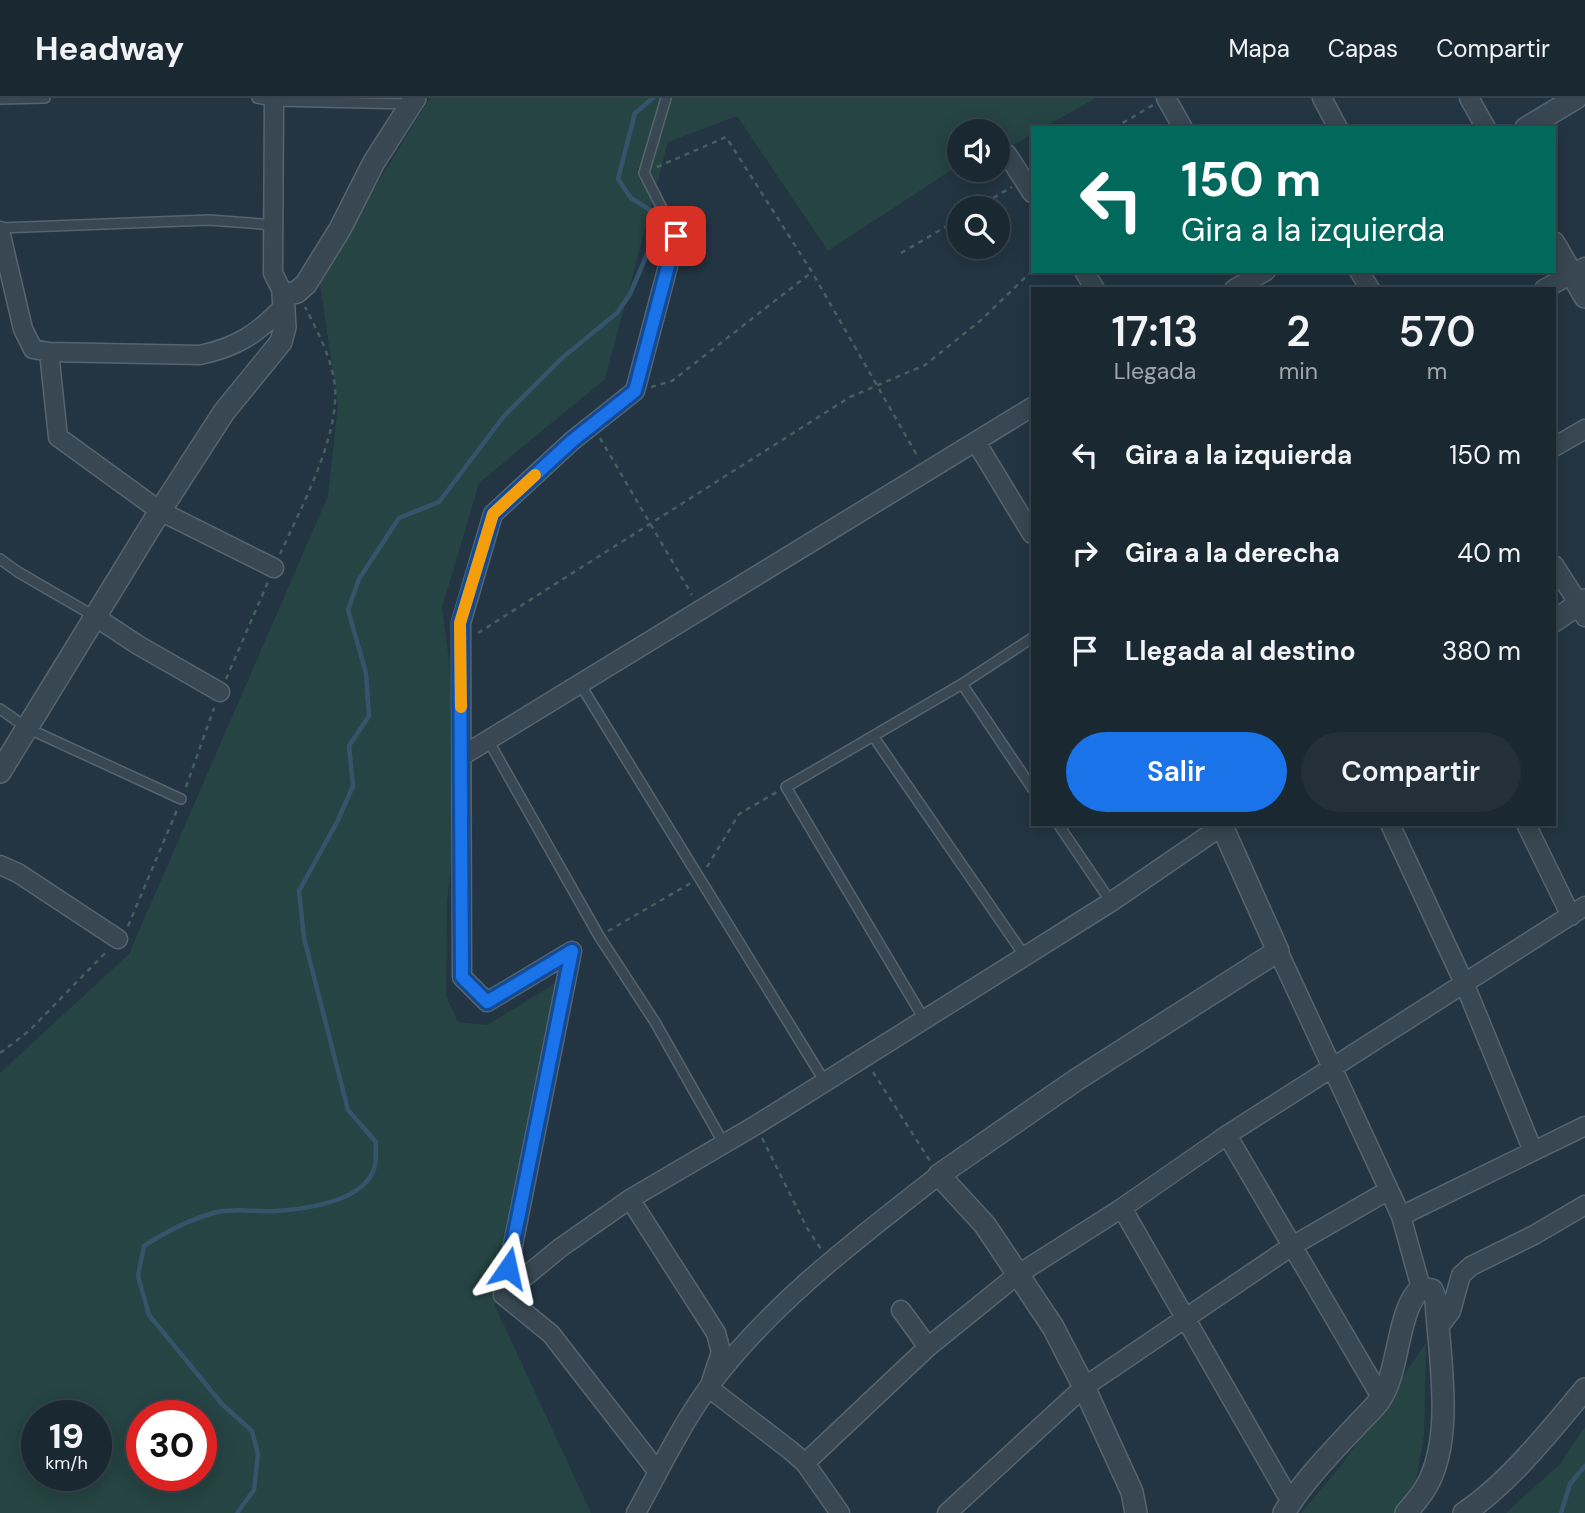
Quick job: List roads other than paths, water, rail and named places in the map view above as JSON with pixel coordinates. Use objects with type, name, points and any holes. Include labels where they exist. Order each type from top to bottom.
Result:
[{"type":"street","points":[[1322,98],[1337,126]]},
{"type":"street","points":[[1469,98],[1485,126]]},
{"type":"street","points":[[1529,126],[1576,98]]},
{"type":"street","points":[[0,772],[94,616],[224,412],[281,342],[285,327],[283,300],[273,273],[275,226],[269,99]]},
{"type":"street","points":[[0,230],[4,257],[23,329],[33,349],[49,352],[200,355],[223,350],[250,338],[289,294],[297,292],[306,284],[340,229],[374,162],[414,101]]},
{"type":"street","points":[[1160,101],[1180,126]]},
{"type":"street","points":[[1010,159],[1028,186]]},
{"type":"street","points":[[503,1294],[572,951],[487,1002],[462,977],[460,623],[493,514],[592,425],[635,391],[676,236]]},
{"type":"street","points":[[1556,245],[1579,271],[1585,297]]},
{"type":"street","points":[[1548,287],[1579,271]]},
{"type":"street","points":[[1238,287],[1263,273]]},
{"type":"street","points":[[49,352],[58,437],[160,510],[274,568]]},
{"type":"street","points":[[462,756],[1031,408]]},
{"type":"street","points":[[1556,446],[1585,429]]},
{"type":"street","points":[[976,442],[1031,532]]},
{"type":"street","points":[[1556,568],[1583,607],[1556,620]]},
{"type":"street","points":[[94,616],[138,645],[220,692]]},
{"type":"street","points":[[503,1294],[560,1248],[630,1199],[756,1125],[1111,902],[1221,826]]},
{"type":"street","points":[[1222,826],[1401,1216],[1421,1288]]},
{"type":"street","points":[[1391,826],[1465,985],[1533,1151]]},
{"type":"street","points":[[805,1463],[928,1347],[1017,1275],[1122,1208],[1227,1135],[1578,911],[1527,826]]},
{"type":"street","points":[[0,864],[118,939]]},
{"type":"street","points":[[636,1513],[680,1431],[709,1388],[764,1322],[829,1262],[939,1175],[1076,1080],[1278,951]]},
{"type":"street","points":[[1401,1216],[1585,1126]]},
{"type":"street","points":[[1227,1135],[1381,1397]]},
{"type":"street","points":[[939,1175],[985,1225],[1053,1328],[1084,1387],[1132,1492],[1136,1513]]},
{"type":"street","points":[[947,1513],[1084,1387],[1292,1246],[1389,1190]]},
{"type":"street","points":[[630,1199],[716,1333],[720,1352],[709,1388]]},
{"type":"street","points":[[1438,1328],[1451,1311],[1461,1275],[1471,1266],[1585,1205]]},
{"type":"street","points":[[1122,1208],[1186,1317],[1288,1507],[1381,1397],[1393,1368],[1412,1296],[1421,1288]]},
{"type":"street","points":[[1406,1513],[1427,1487],[1440,1451],[1442,1401],[1436,1300],[1432,1290],[1421,1288]]},
{"type":"street","points":[[503,1294],[551,1334],[659,1472]]},
{"type":"street","points":[[901,1310],[928,1347]]},
{"type":"street","points":[[709,1388],[805,1463],[840,1513]]},
{"type":"street","points":[[1464,1513],[1479,1503],[1548,1435],[1585,1389]]},
{"type":"lane","points":[[0,99],[45,98]]},
{"type":"lane","points":[[666,98],[644,173],[676,236]]},
{"type":"lane","points":[[269,99],[414,101]]},
{"type":"lane","points":[[0,230],[209,220],[275,226]]},
{"type":"lane","points":[[0,559],[94,616]]},
{"type":"lane","points":[[925,1019],[786,787],[962,684],[1031,639]]},
{"type":"lane","points":[[580,684],[825,1082]]},
{"type":"lane","points":[[962,684],[1031,787]]},
{"type":"lane","points":[[0,709],[27,728],[181,799]]},
{"type":"lane","points":[[873,736],[1024,955]]},
{"type":"lane","points":[[488,740],[599,936],[655,1022],[724,1144]]},
{"type":"lane","points":[[1059,826],[1111,902]]},
{"type":"waterway","points":[[237,1513],[254,1490],[258,1454],[252,1431],[222,1404],[149,1315],[138,1276],[144,1246],[179,1226],[217,1212],[287,1210],[331,1202],[358,1189],[368,1180],[374,1169],[376,1142],[348,1110],[304,938],[299,891],[337,822],[353,786],[349,746],[369,716],[366,673],[348,610],[359,579],[399,518],[439,502],[504,416],[562,358],[617,313],[630,294],[648,252],[650,210],[631,198],[618,179],[635,113],[653,98]]},
{"type":"waterway","points":[[1561,1513],[1570,1484],[1585,1466]]}]
